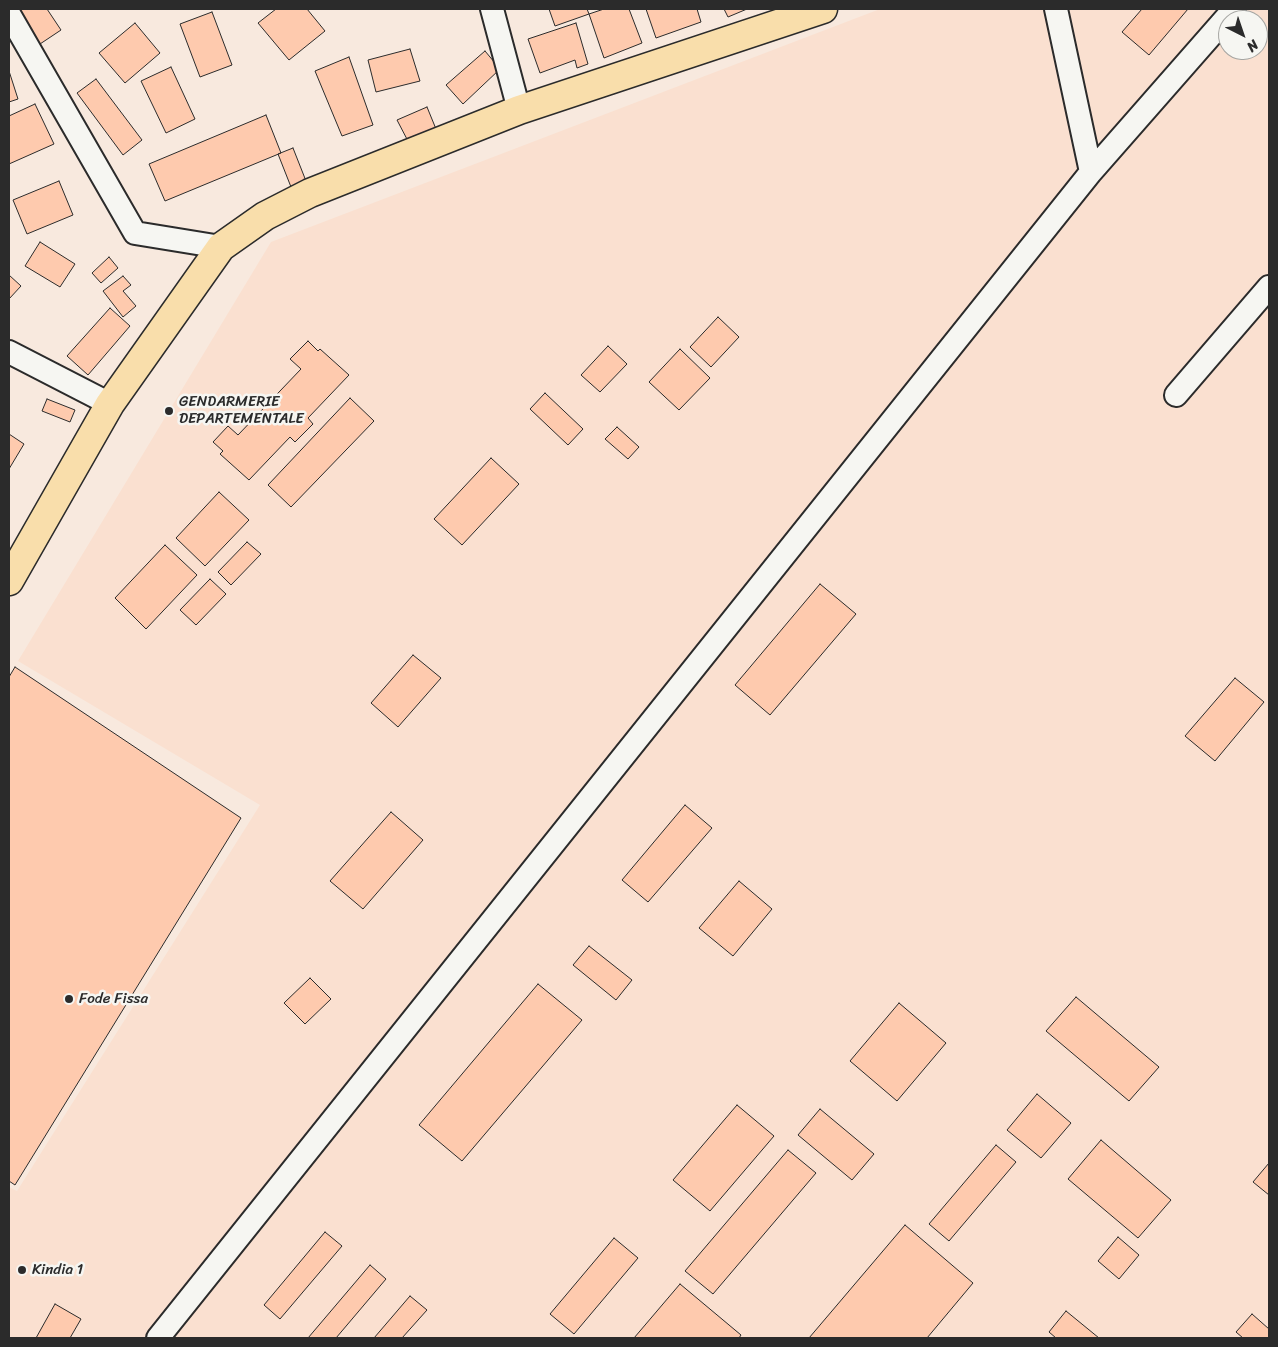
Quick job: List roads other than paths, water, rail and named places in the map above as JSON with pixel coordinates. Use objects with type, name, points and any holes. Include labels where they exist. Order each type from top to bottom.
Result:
[{"type":"main road","points":[[9,581],[110,404],[221,247],[265,216],[310,193],[519,110],[823,9]]},
{"type":"street","points":[[492,9],[519,110]]},
{"type":"street","points":[[1056,9],[1092,172]]},
{"type":"street","points":[[158,1338],[1092,172],[1234,9]]},
{"type":"street","points":[[9,14],[135,233],[221,247]]},
{"type":"street","points":[[1176,395],[1269,287]]},
{"type":"street","points":[[9,352],[110,404]]},
{"type":"place","name":"GENDARMERIE DEPARTEMENTALE","points":[[169,411]]},
{"type":"place","name":"Fode Fissa","points":[[69,999]]},
{"type":"place","name":"Kindia 1","points":[[22,1270]]}]
